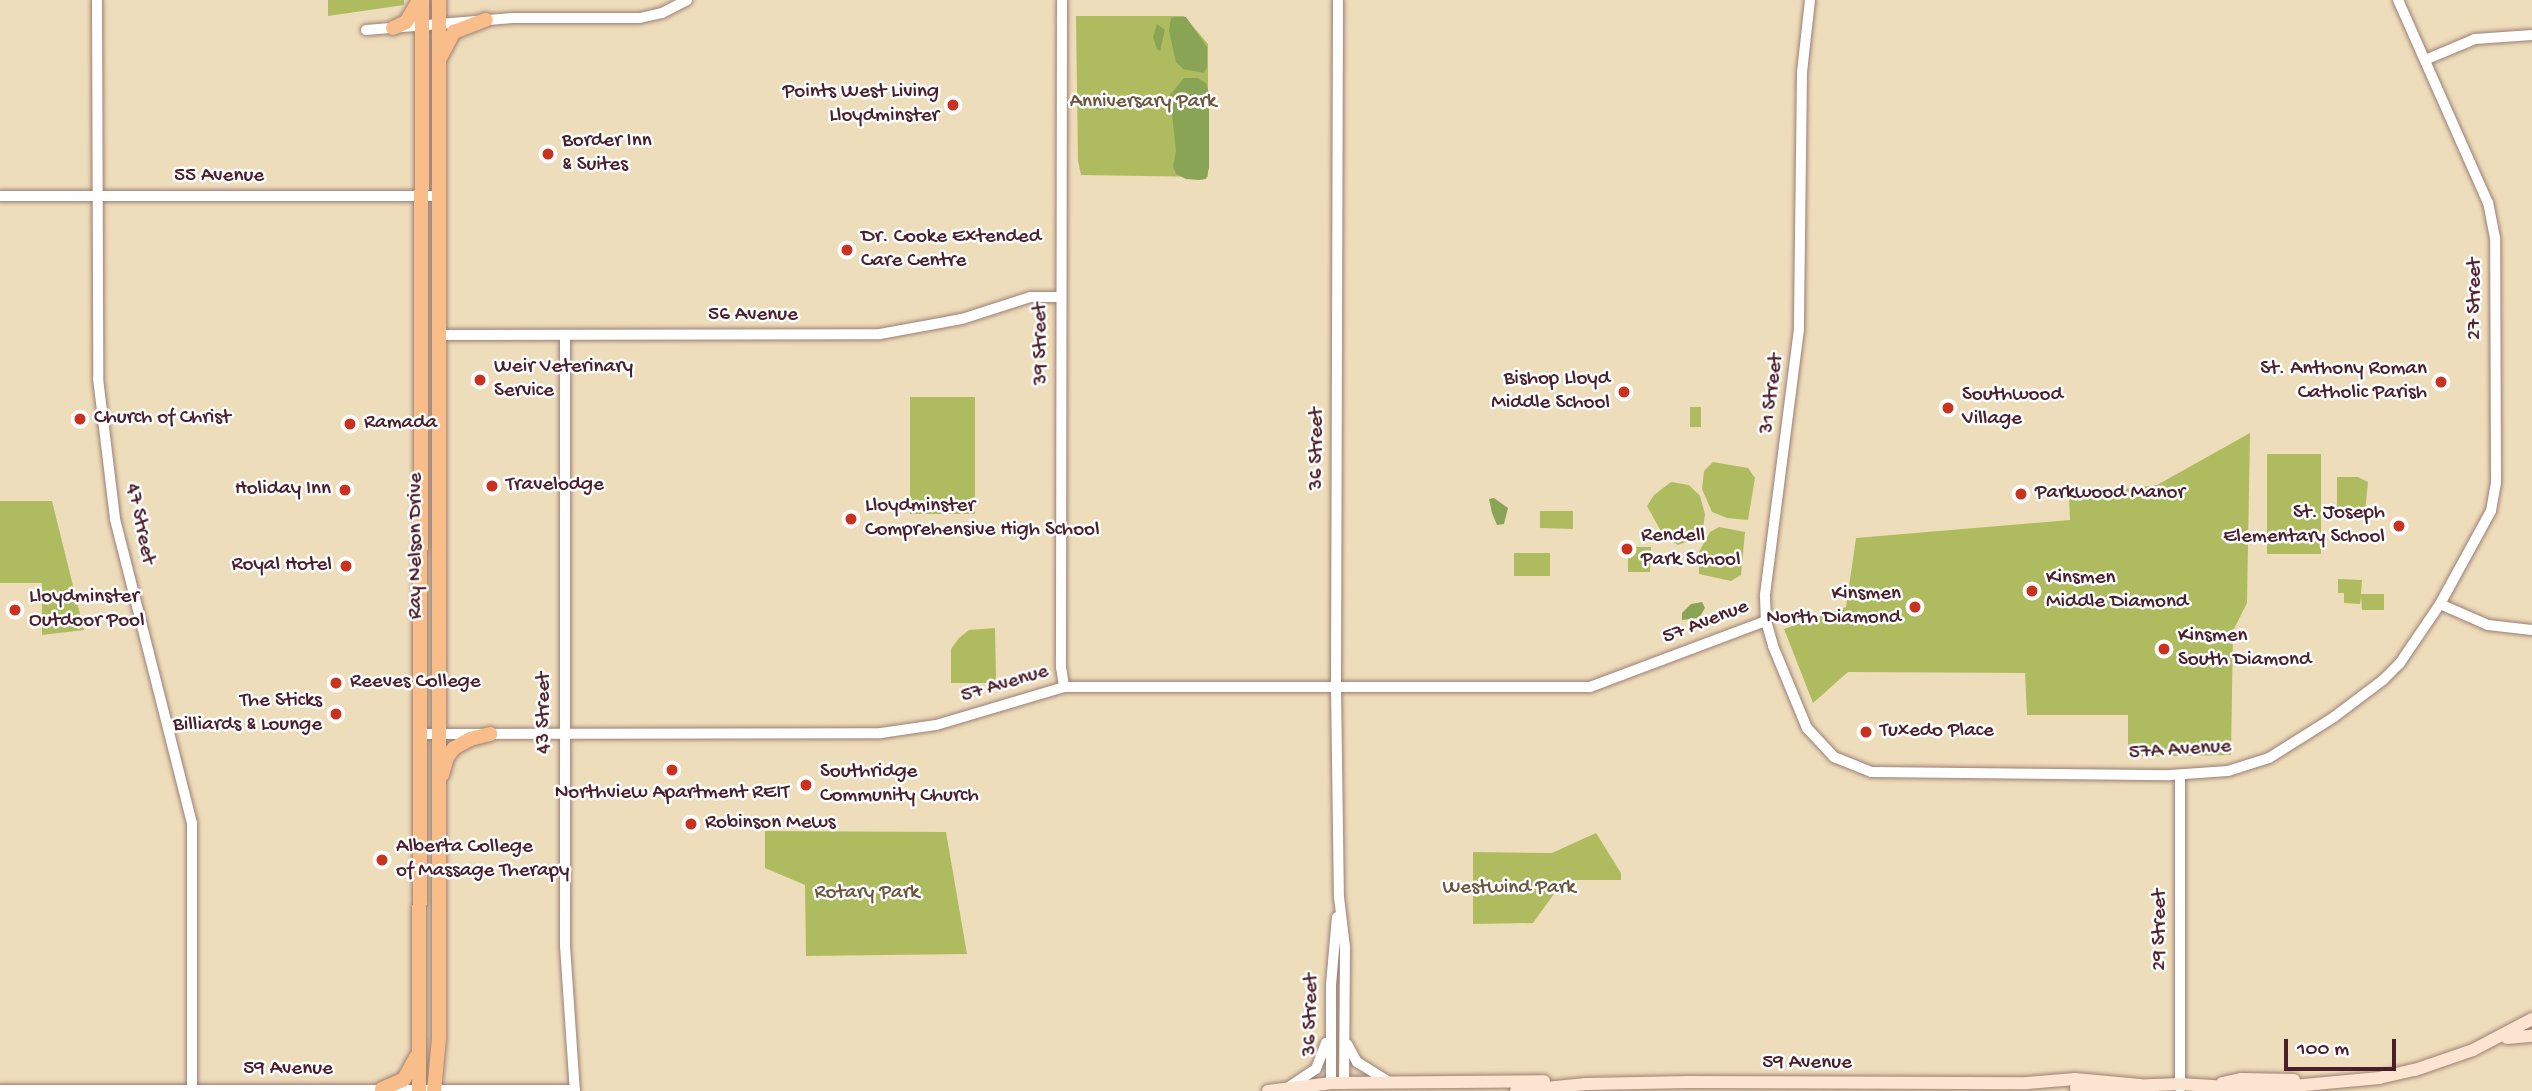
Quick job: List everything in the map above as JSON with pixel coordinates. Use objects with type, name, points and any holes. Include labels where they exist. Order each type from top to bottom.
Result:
[{"type":"highway","name":"Ray Nelson Drive","points":[[421,0],[439,335],[439,1038],[427,1090]]},
{"type":"highway","points":[[393,28],[406,22],[421,0]]},
{"type":"highway","name":"Ray Nelson Drive","points":[[427,1090],[420,1045],[421,734],[431,196],[439,63],[439,0]]},
{"type":"highway","points":[[439,63],[454,32],[486,20]]},
{"type":"highway","points":[[439,786],[447,757],[454,748],[470,738],[490,734]]},
{"type":"highway","points":[[382,1089],[398,1083],[409,1074],[420,1045]]},
{"type":"main road","points":[[2241,1084],[2330,1079],[2398,1070],[2474,1044],[2532,1010]]},
{"type":"main road","points":[[2473,1050],[2532,1019]]},
{"type":"main road","points":[[2241,1084],[2320,1085],[2379,1078],[2415,1070],[2508,1038],[2532,1036]]},
{"type":"main road","name":"59 Avenue","points":[[1268,1091],[1289,1087],[1391,1083],[1567,1081],[1587,1084]]},
{"type":"main road","name":"59 Avenue","points":[[1516,1091],[1587,1084],[2241,1084]]},
{"type":"street","name":"47 Street","points":[[97,0],[98,378],[112,497],[192,823],[192,1090]]},
{"type":"street","points":[[366,30],[486,20],[646,17],[662,13],[687,0]]},
{"type":"street","name":"39 Street","points":[[1062,0],[1060,667],[1064,687]]},
{"type":"street","name":"36 Street","points":[[1337,1087],[1331,1023],[1331,985],[1339,897],[1336,688],[1338,0]]},
{"type":"street","name":"31 Street","points":[[1810,0],[1801,72],[1799,329],[1766,581],[1766,621],[1784,676],[1807,728],[1830,754],[1847,765]]},
{"type":"street","name":"27 Street","points":[[2398,0],[2488,203],[2495,238],[2496,482],[2491,511],[2440,604]]},
{"type":"street","points":[[2425,60],[2475,38],[2532,35]]},
{"type":"street","name":"55 Avenue","points":[[0,196],[431,196]]},
{"type":"street","name":"56 Avenue","points":[[439,335],[880,334],[962,319],[1030,297],[1061,297]]},
{"type":"street","name":"43 Street","points":[[565,335],[565,975],[575,1090]]},
{"type":"street","points":[[2440,604],[2488,625],[2532,631]]},
{"type":"street","name":"57A Avenue","points":[[1847,765],[1871,772],[1894,774],[2180,775],[2228,771],[2258,762],[2290,747],[2382,680],[2400,663],[2440,604]]},
{"type":"street","name":"57 Avenue","points":[[421,734],[881,733],[936,725],[1064,687],[1590,687],[1766,621]]},
{"type":"street","name":"29 Street","points":[[2180,775],[2180,1086]]},
{"type":"street","name":"36 Street","points":[[1337,1087],[1344,1035],[1345,947],[1339,897]]},
{"type":"street","points":[[1289,1087],[1317,1069],[1331,1023]]},
{"type":"street","points":[[1344,1035],[1357,1062],[1369,1073],[1391,1083]]},
{"type":"street","name":"59 Avenue","points":[[0,1090],[575,1090]]},
{"type":"green space","points":[[328,0],[404,0],[404,5],[328,16]]},
{"type":"green space","name":"Anniversary Park","points":[[1076,16],[1184,16],[1208,44],[1208,177],[1081,175],[1078,161]]},
{"type":"green space","points":[[1186,17],[1207,47],[1207,67],[1204,73],[1183,69],[1176,62],[1169,31],[1171,18]]},
{"type":"green space","points":[[1157,24],[1165,30],[1160,51],[1153,37]]},
{"type":"green space","points":[[1184,78],[1198,78],[1206,83],[1209,93],[1209,168],[1206,179],[1186,179],[1176,174],[1173,166],[1176,151],[1170,95]]},
{"type":"green space","points":[[1097,94],[1103,94],[1108,102],[1106,108],[1097,110],[1092,105],[1092,99]]},
{"type":"green space","points":[[910,397],[975,397],[975,514],[910,514]]},
{"type":"green space","points":[[1690,407],[1701,407],[1701,427],[1690,427]]},
{"type":"green space","points":[[2250,433],[2247,603],[2233,631],[2231,755],[2128,757],[2128,715],[2027,715],[2025,673],[1848,672],[1813,703],[1784,629],[1846,607],[1856,538],[2070,520],[2069,496],[2157,485]]},
{"type":"green space","points":[[2267,454],[2321,454],[2321,554],[2267,554]]},
{"type":"green space","points":[[1713,462],[1748,468],[1755,478],[1748,520],[1727,518],[1712,512],[1702,489],[1704,471]]},
{"type":"green space","points":[[2337,477],[2358,477],[2368,482],[2365,512],[2337,512]]},
{"type":"green space","points":[[1671,482],[1689,485],[1700,496],[1705,514],[1702,536],[1678,545],[1663,535],[1647,506],[1654,495]]},
{"type":"green space","points":[[1494,498],[1508,508],[1504,524],[1497,525],[1492,513],[1489,499]]},
{"type":"green space","points":[[0,501],[52,501],[84,630],[42,635],[42,583],[0,583]]},
{"type":"green space","points":[[1540,511],[1573,511],[1573,529],[1540,528]]},
{"type":"green space","points":[[1719,527],[1745,532],[1741,575],[1731,581],[1699,574],[1699,552],[1710,532]]},
{"type":"green space","points":[[1628,547],[1651,547],[1650,572],[1628,572]]},
{"type":"green space","points":[[1514,553],[1550,553],[1550,576],[1514,576]]},
{"type":"green space","points":[[2338,579],[2362,580],[2361,594],[2384,594],[2384,610],[2362,610],[2361,597],[2360,604],[2344,603],[2344,593],[2338,593]]},
{"type":"green space","points":[[1702,602],[1705,608],[1699,618],[1682,620],[1682,613],[1691,604]]},
{"type":"green space","points":[[995,628],[996,678],[992,683],[951,683],[951,649],[959,638],[969,630]]},
{"type":"green space","name":"Rotary Park","points":[[765,831],[946,832],[967,954],[806,956],[805,885],[765,868]]},
{"type":"green space","name":"Westwind Park","points":[[1596,833],[1621,873],[1621,880],[1564,880],[1533,923],[1473,924],[1473,852],[1552,853]]},
{"type":"place","name":"Points West Living Lloydminster","points":[[953,105]]},
{"type":"place","name":"Border Inn & Suites","points":[[548,154]]},
{"type":"place","name":"Dr. Cooke Extended Care Centre","points":[[847,250]]},
{"type":"place","name":"Weir Veterinary Service","points":[[480,380]]},
{"type":"place","name":"St. Anthony Roman Catholic Parish","points":[[2441,382]]},
{"type":"place","name":"Bishop Lloyd Middle School","points":[[1624,392]]},
{"type":"place","name":"Southwood Village","points":[[1948,408]]},
{"type":"place","name":"Church of Christ","points":[[80,419]]},
{"type":"place","name":"Ramada","points":[[350,424]]},
{"type":"place","name":"Travelodge","points":[[492,486]]},
{"type":"place","name":"Holiday Inn","points":[[345,490]]},
{"type":"place","name":"Parkwood Manor","points":[[2021,494]]},
{"type":"place","name":"Lloydminster Comprehensive High School","points":[[851,519]]},
{"type":"place","name":"St. Joseph Elementary School","points":[[2399,526]]},
{"type":"place","name":"Rendell Park School","points":[[1627,549]]},
{"type":"place","name":"Royal Hotel","points":[[346,566]]},
{"type":"place","name":"Kinsmen Middle Diamond","points":[[2032,591]]},
{"type":"place","name":"Kinsmen North Diamond","points":[[1915,607]]},
{"type":"place","name":"Lloydminster Outdoor Pool","points":[[15,610]]},
{"type":"place","name":"Kinsmen South Diamond","points":[[2164,649]]},
{"type":"place","name":"Reeves College","points":[[336,683]]},
{"type":"place","name":"The Sticks Billiards & Lounge","points":[[336,714]]},
{"type":"place","name":"Tuxedo Place","points":[[1866,732]]},
{"type":"place","name":"Northview Apartment REIT","points":[[672,770]]},
{"type":"place","name":"Southridge Community Church","points":[[806,785]]},
{"type":"place","name":"Robinson Mews","points":[[691,824]]},
{"type":"place","name":"Alberta College of Massage Therapy","points":[[382,860]]}]
